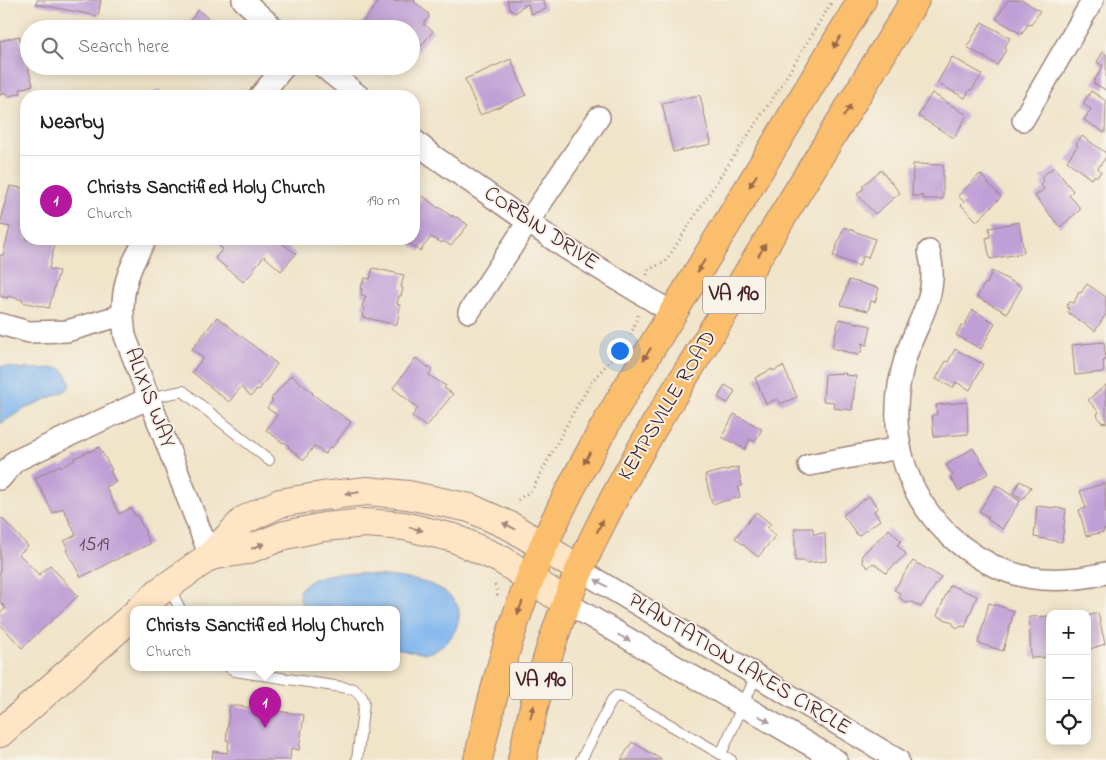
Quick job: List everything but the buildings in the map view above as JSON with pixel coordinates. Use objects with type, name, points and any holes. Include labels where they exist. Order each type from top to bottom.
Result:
[{"type":"main road","name":"KEMPSVILLE ROAD","points":[[478,760],[491,702],[510,636],[544,546],[577,475],[628,385],[862,0]]},
{"type":"main road","name":"KEMPSVILLE ROAD","points":[[522,760],[531,716],[542,677],[567,603],[580,570],[618,489],[653,428],[915,0]]},
{"type":"street","points":[[242,0],[265,20]]},
{"type":"street","points":[[1023,120],[1093,0]]},
{"type":"street","points":[[265,90],[278,75]]},
{"type":"street","points":[[333,75],[352,90]]},
{"type":"street","points":[[469,312],[599,117]]},
{"type":"street","name":"CORBIN DRIVE","points":[[420,145],[564,247],[673,313]]},
{"type":"street","name":"ALIXIS WAY","points":[[142,245],[134,259],[123,292],[122,315],[125,336],[210,556]]},
{"type":"street","points":[[929,252],[932,269],[932,288],[906,354],[899,388],[896,424],[899,448],[907,474],[919,498],[950,537],[976,557],[1013,574],[1038,579],[1068,580],[1106,573]]},
{"type":"street","points":[[0,324],[29,332],[67,330],[122,315]]},
{"type":"street","points":[[0,479],[15,461],[149,398]]},
{"type":"street","points":[[809,465],[899,448]]},
{"type":"street","points":[[149,606],[174,598],[244,520],[280,504],[322,496],[368,491],[408,495],[470,508],[512,526],[580,570]]},
{"type":"street","points":[[210,556],[247,550],[285,535],[324,526],[366,523],[404,526],[454,538],[502,560],[567,603]]},
{"type":"street","name":"PLANTATION LAKES CIRCLE","points":[[580,570],[756,676],[885,757]]},
{"type":"street","name":"PLANTATION LAKES CIRCLE","points":[[567,603],[742,707],[836,760]]},
{"type":"street","points":[[0,733],[130,619]]},
{"type":"lane","points":[[149,398],[183,391],[269,460]]},
{"type":"lane","points":[[236,671],[354,688],[364,702],[358,760]]},
{"type":"lane","points":[[721,754],[756,676]]},
{"type":"lane","points":[[581,760],[612,700],[616,696],[622,697],[731,760]]},
{"type":"path","points":[[518,500],[532,490],[574,411],[594,379],[629,340],[638,317],[648,270],[666,261],[777,92],[832,0]]},
{"type":"water","points":[[0,366],[26,369],[60,368],[65,372],[70,381],[70,386],[67,390],[24,409],[0,424]]},
{"type":"water","points":[[344,573],[403,578],[425,582],[443,590],[458,607],[457,627],[450,639],[440,648],[425,653],[415,652],[400,649],[400,606],[304,606],[299,591],[311,580],[327,575]]},
{"type":"place","name":"Christs Sanctified Holy Church","points":[[265,728]]}]
